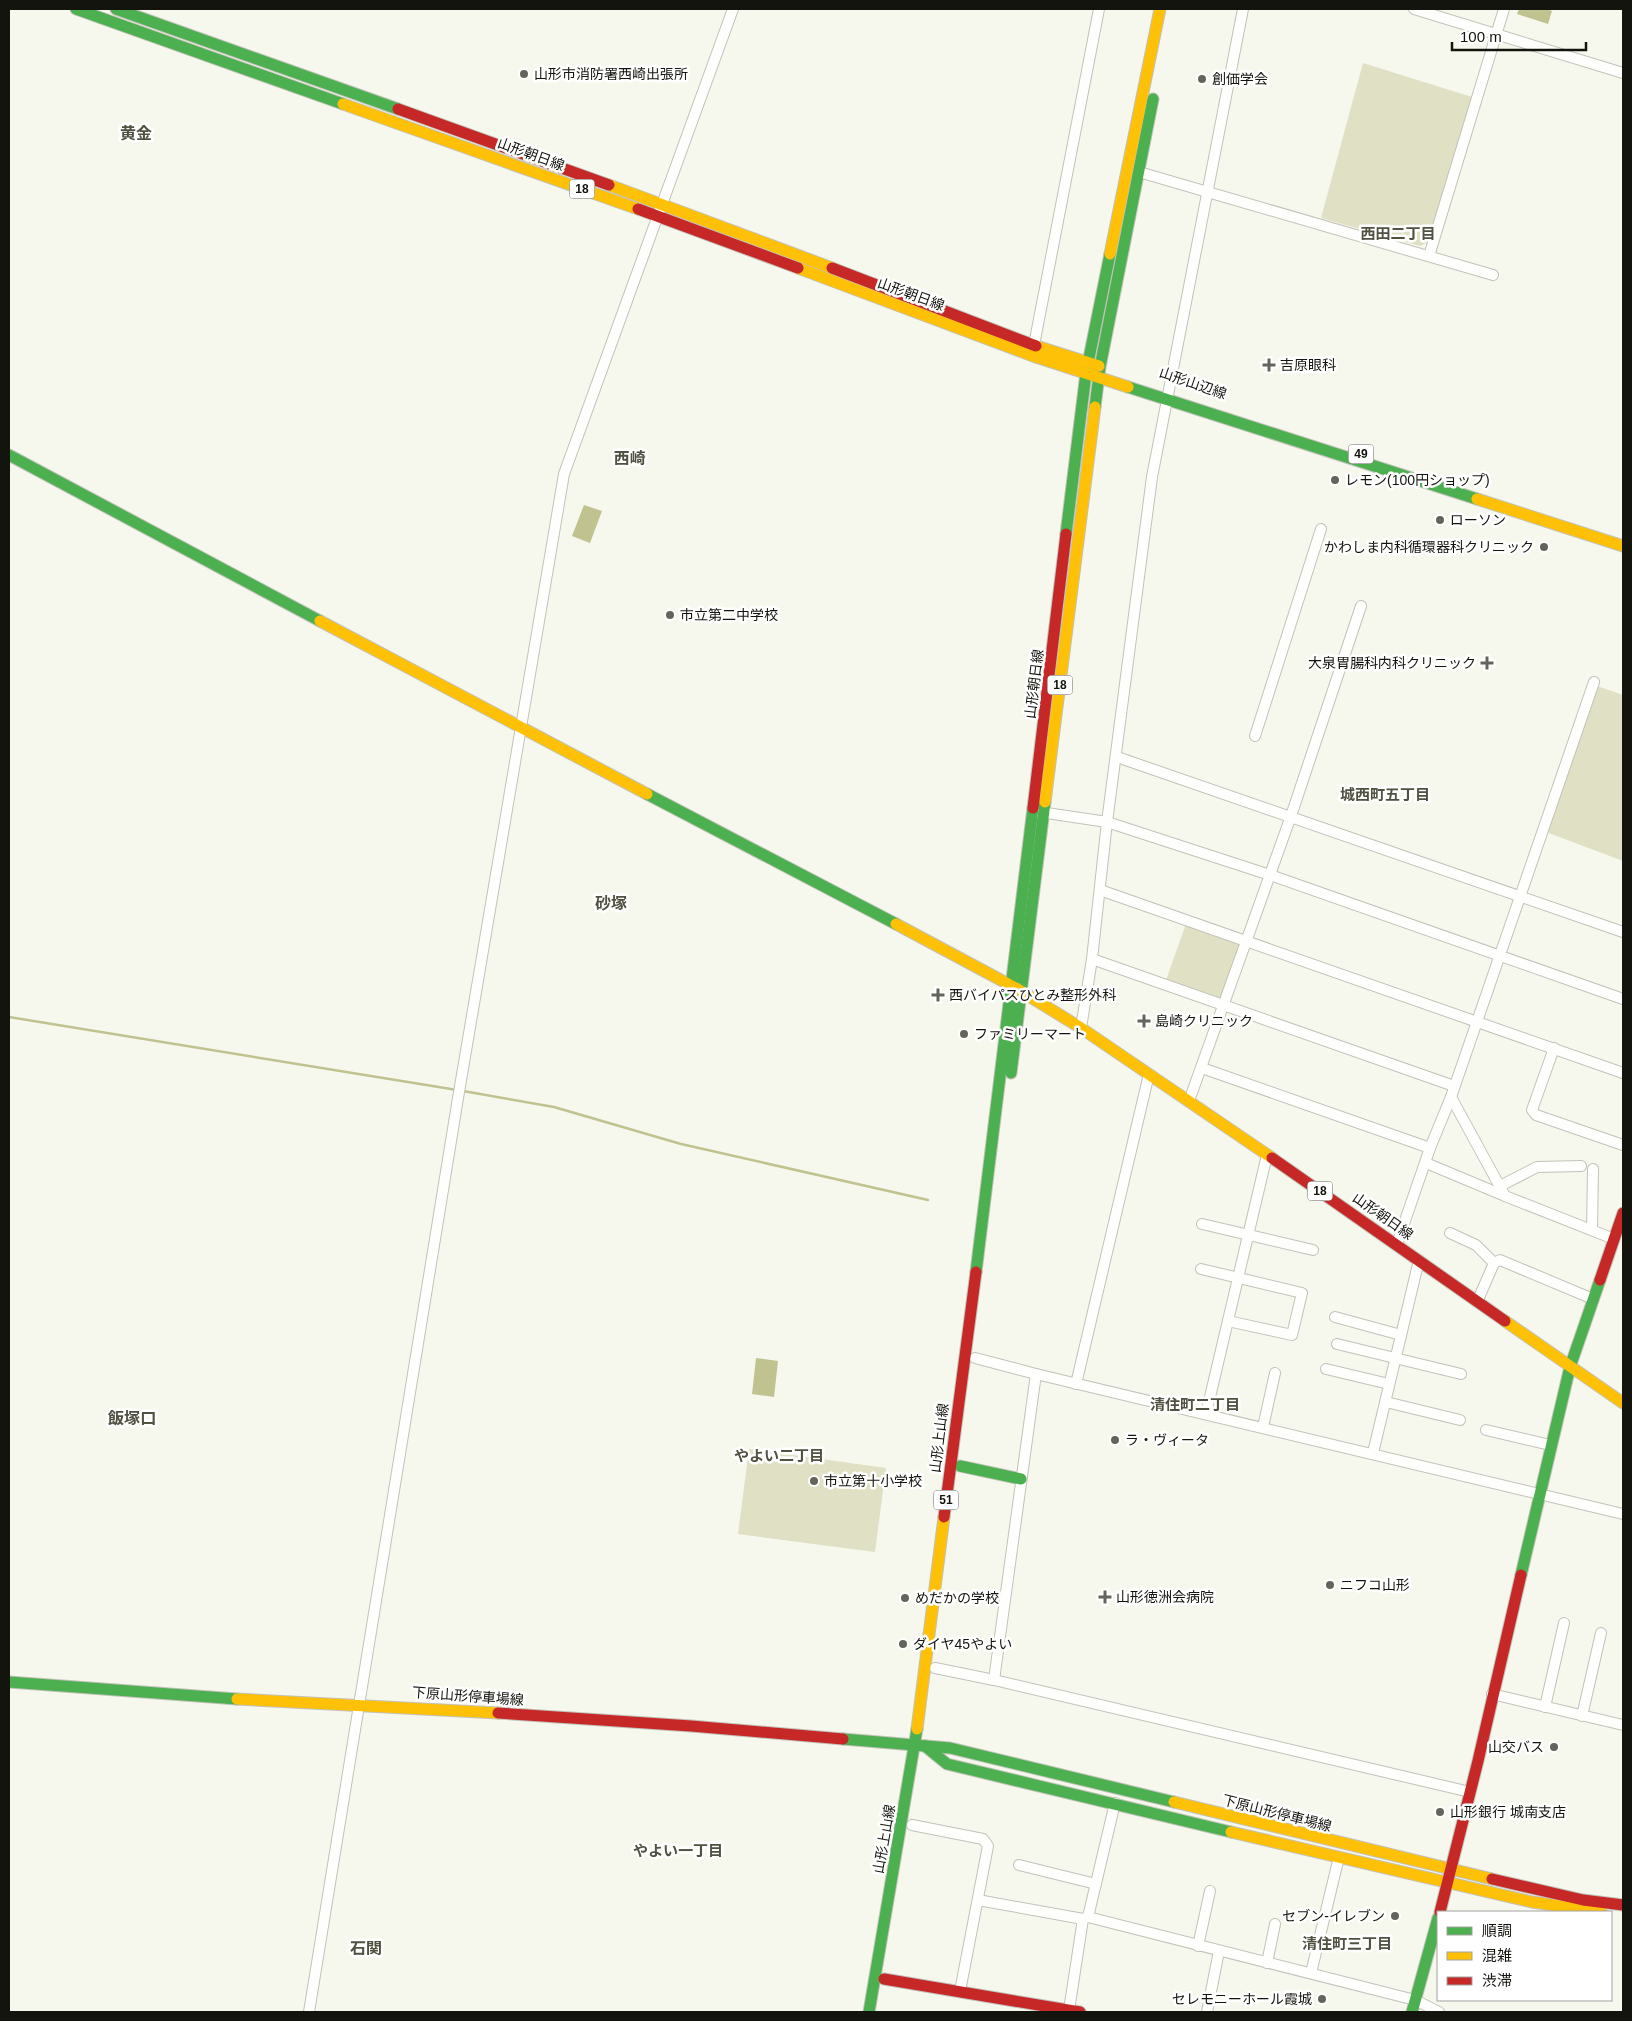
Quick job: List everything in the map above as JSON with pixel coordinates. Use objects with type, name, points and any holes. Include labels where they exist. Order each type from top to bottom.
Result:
[{"type":"main road","name":"山形朝日線","points":[[76,9],[658,216],[1033,356],[1094,370]]},
{"type":"main road","name":"山形朝日線","points":[[116,9],[661,203],[1034,345],[1094,370]]},
{"type":"main road","points":[[1094,370],[1160,9]]},
{"type":"main road","points":[[1094,370],[1140,172],[1169,9]]},
{"type":"main road","name":"山形朝日線","points":[[1094,370],[1039,812],[1012,986],[1081,1028],[1189,1101],[1623,1403]]},
{"type":"main road","name":"山形山辺線","points":[[1094,370],[1623,546]]},
{"type":"main road","name":"山形山辺線","points":[[1168,395],[1623,538]]},
{"type":"main road","points":[[9,455],[521,728],[1012,986]]},
{"type":"main road","name":"山形朝日線","points":[[1022,993],[1039,812]]},
{"type":"main road","name":"山形上山線","points":[[878,2012],[912,1825],[1012,986]]},
{"type":"main road","name":"山形上山線","points":[[868,2012],[935,1668],[1022,993]]},
{"type":"main road","points":[[1440,1911],[1452,1870],[1550,1445],[1570,1367],[1623,1213]]},
{"type":"main road","points":[[960,1466],[1021,1479]]},
{"type":"main road","name":"下原山形停車場線","points":[[9,1682],[257,1700],[359,1704],[691,1726],[950,1748],[1452,1870],[1583,1900],[1623,1905]]},
{"type":"main road","name":"下原山形停車場線","points":[[920,1746],[947,1764],[1448,1883],[1532,1902],[1594,1911]]},
{"type":"main road","points":[[1412,2012],[1437,1922]]},
{"type":"main road","points":[[884,1979],[1074,2011]]},
{"type":"street","points":[[310,2012],[458,1098],[564,474],[733,9]]},
{"type":"street","points":[[1034,345],[1099,9]]},
{"type":"street","points":[[1081,1028],[1092,959],[1107,822],[1152,477],[1243,9]]},
{"type":"street","points":[[1414,9],[1623,73]]},
{"type":"street","points":[[1429,256],[1504,9]]},
{"type":"street","points":[[1140,172],[1493,275]]},
{"type":"street","points":[[1255,736],[1321,529]]},
{"type":"street","points":[[1189,1101],[1247,942],[1362,606]]},
{"type":"street","points":[[1397,1244],[1430,1148],[1454,1086],[1594,682]]},
{"type":"street","points":[[1117,756],[1623,932]]},
{"type":"street","points":[[1039,812],[1107,822],[1270,875],[1623,999]]},
{"type":"street","points":[[1100,890],[1477,1020],[1623,1073]]},
{"type":"street","points":[[1092,959],[1225,1004],[1454,1086]]},
{"type":"street","points":[[1554,1048],[1532,1110],[1536,1115],[1623,1145]]},
{"type":"street","points":[[1202,1068],[1430,1148]]},
{"type":"street","points":[[1076,1384],[1149,1074]]},
{"type":"street","points":[[1450,1097],[1505,1196]]},
{"type":"street","points":[[1206,1414],[1267,1155]]},
{"type":"street","points":[[1426,1164],[1614,1239]]},
{"type":"street","points":[[1500,1186],[1537,1168],[1582,1166]]},
{"type":"street","points":[[1592,1169],[1592,1230]]},
{"type":"street","points":[[1202,1224],[1313,1250]]},
{"type":"street","points":[[1450,1233],[1476,1246],[1494,1262]]},
{"type":"street","points":[[1373,1453],[1419,1260]]},
{"type":"street","points":[[1477,1302],[1494,1262],[1500,1260],[1593,1299]]},
{"type":"street","points":[[1201,1270],[1302,1293],[1292,1335],[1228,1321]]},
{"type":"street","points":[[1335,1317],[1401,1334]]},
{"type":"street","points":[[1337,1344],[1461,1374]]},
{"type":"street","points":[[974,1358],[1623,1514]]},
{"type":"street","points":[[1326,1368],[1389,1384]]},
{"type":"street","points":[[1263,1427],[1275,1373]]},
{"type":"street","points":[[994,1680],[1036,1374]]},
{"type":"street","points":[[1386,1402],[1460,1420]]},
{"type":"street","points":[[1486,1430],[1550,1445]]},
{"type":"street","points":[[1545,1707],[1564,1623]]},
{"type":"street","points":[[1582,1716],[1601,1633]]},
{"type":"street","points":[[935,1668],[994,1680],[1470,1792]]},
{"type":"street","points":[[1492,1694],[1623,1726]]},
{"type":"street","points":[[1074,2011],[1086,1918],[1115,1803]]},
{"type":"street","points":[[912,1825],[983,1839],[988,1846],[960,1991]]},
{"type":"street","points":[[1311,1973],[1339,1857]]},
{"type":"street","points":[[1018,1865],[1096,1884]]},
{"type":"street","points":[[1198,1946],[1210,1891]]},
{"type":"street","points":[[978,1900],[1086,1918],[1415,2000],[1439,2012]]},
{"type":"street","points":[[1267,1963],[1275,1924]]},
{"type":"street","points":[[1207,2012],[1219,1951]]},
{"type":"shaded area","points":[[1519,9],[1546,9],[1552,11],[1548,24],[1517,14]]},
{"type":"shaded area","points":[[1363,63],[1472,97],[1428,242],[1420,246],[1321,218]]},
{"type":"shaded area","points":[[584,505],[602,511],[590,543],[572,536]]},
{"type":"shaded area","points":[[1597,686],[1623,695],[1623,861],[1546,832]]},
{"type":"shaded area","points":[[1186,924],[1243,944],[1223,1000],[1166,980]]},
{"type":"shaded area","points":[[756,1358],[778,1361],[774,1397],[752,1394]]},
{"type":"shaded area","points":[[749,1449],[886,1468],[875,1552],[738,1534]]},
{"type":"waterway","points":[[9,1017],[457,1090]]},
{"type":"waterway","points":[[463,1091],[554,1107],[681,1144],[928,1200]]},
{"type":"traffic: fast","points":[[76,9],[343,104]]},
{"type":"traffic: fast","points":[[116,9],[398,109]]},
{"type":"traffic: fast","points":[[1095,407],[1100,367],[1153,99]]},
{"type":"traffic: fast","points":[[1066,534],[1086,373],[1110,254]]},
{"type":"traffic: fast","points":[[1128,387],[1477,499]]},
{"type":"traffic: fast","points":[[9,455],[320,621]]},
{"type":"traffic: fast","points":[[647,794],[896,924]]},
{"type":"traffic: fast","points":[[1011,1073],[1045,802]]},
{"type":"traffic: fast","points":[[976,1272],[1033,808]]},
{"type":"traffic: fast","points":[[1521,1575],[1570,1367],[1600,1280]]},
{"type":"traffic: fast","points":[[960,1466],[1021,1479]]},
{"type":"traffic: fast","points":[[9,1682],[237,1699]]},
{"type":"traffic: fast","points":[[869,2012],[917,1729]]},
{"type":"traffic: fast","points":[[843,1739],[950,1748],[1174,1802]]},
{"type":"traffic: fast","points":[[925,1746],[947,1764],[1231,1832]]},
{"type":"traffic: fast","points":[[1412,2012],[1437,1922]]},
{"type":"traffic: slow","points":[[1110,254],[1160,9]]},
{"type":"traffic: slow","points":[[343,104],[638,209]]},
{"type":"traffic: slow","points":[[609,185],[832,268]]},
{"type":"traffic: slow","points":[[798,268],[1033,356],[1128,387]]},
{"type":"traffic: slow","points":[[1036,346],[1099,366]]},
{"type":"traffic: slow","points":[[1045,802],[1095,407]]},
{"type":"traffic: slow","points":[[1477,499],[1623,546]]},
{"type":"traffic: slow","points":[[320,621],[647,794]]},
{"type":"traffic: slow","points":[[896,924],[1012,986]]},
{"type":"traffic: slow","points":[[1016,988],[1081,1028],[1272,1158]]},
{"type":"traffic: slow","points":[[1505,1321],[1623,1403]]},
{"type":"traffic: slow","points":[[917,1729],[944,1517]]},
{"type":"traffic: slow","points":[[237,1699],[498,1713]]},
{"type":"traffic: slow","points":[[1174,1802],[1492,1879]]},
{"type":"traffic: slow","points":[[1231,1832],[1532,1902],[1594,1911]]},
{"type":"traffic: jam","points":[[398,109],[609,185]]},
{"type":"traffic: jam","points":[[638,209],[798,268]]},
{"type":"traffic: jam","points":[[832,268],[1036,346]]},
{"type":"traffic: jam","points":[[1033,808],[1066,534]]},
{"type":"traffic: jam","points":[[1272,1158],[1505,1321]]},
{"type":"traffic: jam","points":[[1600,1280],[1623,1213]]},
{"type":"traffic: jam","points":[[944,1517],[976,1272]]},
{"type":"traffic: jam","points":[[1440,1911],[1478,1761],[1521,1575]]},
{"type":"traffic: jam","points":[[498,1713],[691,1726],[843,1739]]},
{"type":"traffic: jam","points":[[1492,1879],[1583,1900],[1623,1905]]},
{"type":"traffic: jam","points":[[884,1979],[1080,2012]]},
{"type":"place","name":"山形市消防署西崎出張所","points":[[524,74]]},
{"type":"place","name":"創価学会","points":[[1202,79]]},
{"type":"place","name":"吉原眼科","points":[[1269,365]]},
{"type":"place","name":"レモン(100円ショップ)","points":[[1335,480]]},
{"type":"place","name":"ローソン","points":[[1440,520]]},
{"type":"place","name":"かわしま内科循環器科クリニック","points":[[1544,547]]},
{"type":"place","name":"市立第二中学校","points":[[670,615]]},
{"type":"place","name":"大泉胃腸科内科クリニック","points":[[1487,663]]},
{"type":"place","name":"西バイパスひとみ整形外科","points":[[938,995]]},
{"type":"place","name":"島崎クリニック","points":[[1144,1021]]},
{"type":"place","name":"ファミリーマート","points":[[964,1034]]},
{"type":"place","name":"ラ・ヴィータ","points":[[1115,1440]]},
{"type":"place","name":"市立第十小学校","points":[[814,1481]]},
{"type":"place","name":"ニフコ山形","points":[[1330,1585]]},
{"type":"place","name":"山形徳洲会病院","points":[[1105,1597]]},
{"type":"place","name":"めだかの学校","points":[[905,1598]]},
{"type":"place","name":"ダイヤ45やよい","points":[[903,1644]]},
{"type":"place","name":"山交バス","points":[[1554,1747]]},
{"type":"place","name":"山形銀行 城南支店","points":[[1440,1812]]},
{"type":"place","name":"セブン-イレブン","points":[[1395,1916]]},
{"type":"place","name":"セレモニーホール霞城","points":[[1322,1999]]},
{"type":"district","name":"黄金","points":[[136,133]]},
{"type":"district","name":"西田二丁目","points":[[1398,234]]},
{"type":"district","name":"西崎","points":[[630,458]]},
{"type":"district","name":"城西町五丁目","points":[[1385,795]]},
{"type":"district","name":"砂塚","points":[[611,903]]},
{"type":"district","name":"清住町二丁目","points":[[1195,1405]]},
{"type":"district","name":"飯塚口","points":[[132,1418]]},
{"type":"district","name":"やよい二丁目","points":[[779,1456]]},
{"type":"district","name":"やよい一丁目","points":[[678,1851]]},
{"type":"district","name":"清住町三丁目","points":[[1347,1944]]},
{"type":"district","name":"石関","points":[[366,1948]]}]
